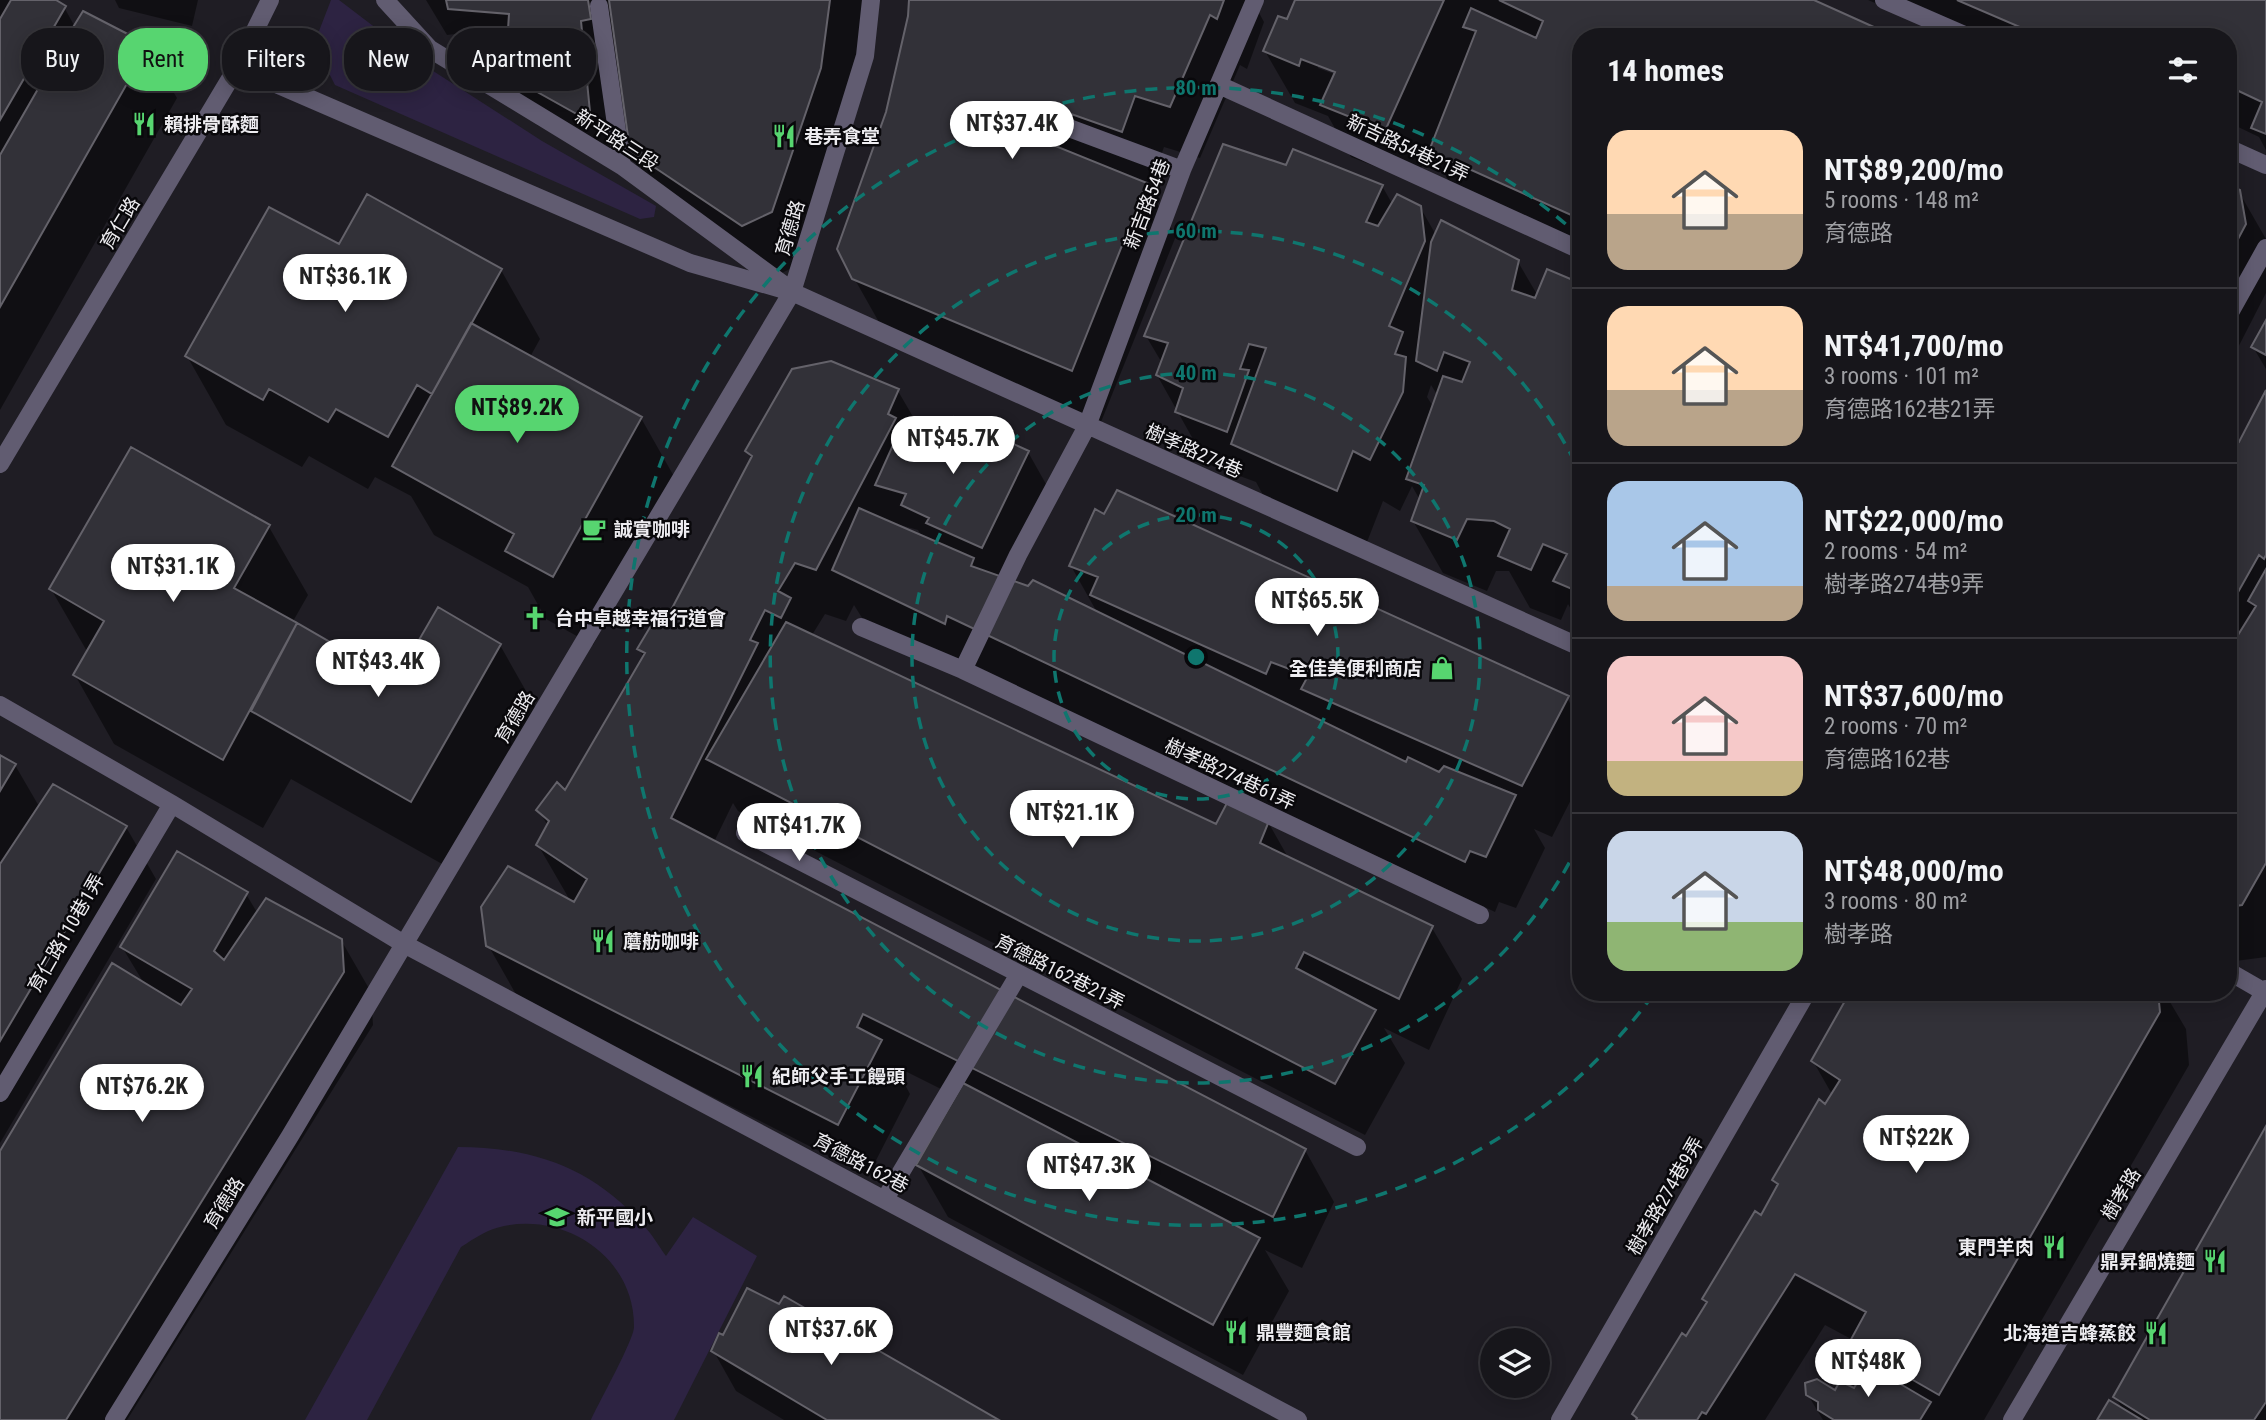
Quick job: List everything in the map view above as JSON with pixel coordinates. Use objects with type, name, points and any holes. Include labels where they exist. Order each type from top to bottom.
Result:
[{"type":"street","name":"育仁路","points":[[256,28],[270,0]]},
{"type":"street","name":"新平路三段","points":[[385,0],[430,49],[622,166],[792,292]]},
{"type":"street","name":"育德路","points":[[114,1420],[290,1136],[792,292],[865,56],[871,0]]},
{"type":"street","name":"新吉路54巷","points":[[1087,426],[1182,170],[1255,0]]},
{"type":"street","points":[[1884,0],[1948,28]]},
{"type":"street","points":[[599,6],[622,166]]},
{"type":"street","name":"新吉路54巷21弄","points":[[1219,85],[1572,246]]},
{"type":"street","name":"育仁路","points":[[0,464],[223,91]]},
{"type":"street","points":[[293,91],[690,262],[792,292]]},
{"type":"street","points":[[1042,118],[1182,170]]},
{"type":"street","points":[[2237,152],[2266,165]]},
{"type":"street","points":[[2237,300],[2266,248]]},
{"type":"street","name":"樹孝路274巷","points":[[792,292],[1572,643]]},
{"type":"street","points":[[963,670],[1018,555],[1087,426]]},
{"type":"street","name":"樹孝路274巷61弄","points":[[861,627],[963,670],[1480,915]]},
{"type":"street","points":[[0,705],[172,804],[404,944]]},
{"type":"street","points":[[0,1093],[172,804]]},
{"type":"street","name":"育仁路110巷1弄","points":[[0,1087],[141,848],[172,804]]},
{"type":"street","name":"育德路162巷21弄","points":[[744,833],[1357,1147]]},
{"type":"street","name":"育德路162巷","points":[[404,944],[1298,1420]]},
{"type":"street","points":[[885,1199],[1019,974]]},
{"type":"street","points":[[2237,976],[2265,991]]},
{"type":"street","name":"樹孝路","points":[[2012,1420],[2265,991]]},
{"type":"street","name":"樹孝路274巷9弄","points":[[1560,1420],[1802,1001]]},
{"type":"shaded area","points":[[331,0],[339,0],[376,28],[344,28],[344,89],[335,85],[330,75],[330,28],[320,28]]},
{"type":"shaded area","points":[[433,71],[447,80],[447,91],[464,91],[542,141],[656,206],[654,217],[640,219],[349,91],[433,91]]},
{"type":"shaded area","points":[[458,1147],[512,1151],[560,1165],[582,1175],[624,1205],[646,1228],[666,1256],[693,1217],[757,1256],[674,1420],[591,1420],[632,1334],[634,1327],[631,1303],[623,1281],[610,1262],[594,1246],[552,1227],[528,1224],[492,1229],[461,1247],[367,1420],[305,1420]]},
{"type":"building","points":[[11,0],[56,0],[66,6],[53,28],[21,28],[21,84],[0,120],[0,19]]},
{"type":"building","points":[[446,0],[588,0],[591,19],[581,21],[582,28],[508,28],[509,14],[448,9]]},
{"type":"building","points":[[609,0],[830,0],[821,68],[772,212],[742,226],[630,151]]},
{"type":"building","points":[[909,0],[1224,0],[1217,19],[1210,15],[1170,107],[1135,96],[1122,132],[1043,104],[1033,137],[1147,183],[1072,371],[852,279],[837,249],[886,112],[908,16]]},
{"type":"building","points":[[1295,0],[1444,0],[1385,131],[1320,105],[1335,72],[1301,59],[1299,66],[1263,51],[1278,16],[1287,19]]},
{"type":"building","points":[[1499,0],[1814,0],[1876,28],[1572,28],[1572,215],[1429,151],[1476,31],[1463,27],[1471,8],[1536,38],[1543,21]]},
{"type":"building","points":[[1957,0],[2266,0],[2266,134],[2251,128],[2262,102],[2237,90],[2237,28],[2022,28]]},
{"type":"building","points":[[83,11],[118,29],[118,91],[123,91],[0,307],[0,155],[37,91],[104,91],[104,28],[73,28]]},
{"type":"building","points":[[535,91],[588,91],[591,122]]},
{"type":"building","points":[[1223,144],[1286,165],[1293,149],[1383,185],[1366,222],[1378,226],[1397,194],[1421,206],[1425,241],[1389,326],[1403,332],[1395,354],[1406,357],[1403,392],[1370,460],[1353,451],[1337,491],[1231,444],[1266,348],[1249,344],[1240,369],[1249,370],[1227,432],[1175,412],[1183,388],[1156,375],[1168,343],[1144,336]]},
{"type":"building","points":[[2237,189],[2240,190],[2246,224],[2237,241]]},
{"type":"building","points":[[367,194],[502,269],[432,394],[417,385],[388,437],[336,409],[328,422],[269,389],[263,400],[185,356],[269,207],[339,244]]},
{"type":"building","points":[[1441,220],[1519,260],[1512,290],[1535,298],[1547,269],[1572,280],[1572,589],[1553,581],[1567,554],[1543,544],[1531,570],[1498,556],[1510,529],[1494,521],[1467,519],[1457,540],[1411,521],[1424,485],[1406,479],[1443,376],[1462,382],[1470,362],[1444,352],[1437,371],[1416,361],[1431,242]]},
{"type":"building","points":[[2266,320],[2266,355],[2251,347]]},
{"type":"building","points":[[471,323],[642,417],[553,577],[505,551],[514,534],[392,466]]},
{"type":"building","points":[[831,361],[899,389],[888,414],[896,418],[816,570],[795,563],[778,591],[791,598],[781,618],[765,610],[750,640],[758,643],[671,818],[1306,1149],[1273,1217],[863,1014],[857,1027],[882,1040],[838,1125],[486,946],[481,907],[508,866],[574,902],[587,879],[536,845],[549,821],[536,810],[557,782],[565,790],[645,653],[637,649],[661,609],[669,614],[752,456],[745,451],[792,369]]},
{"type":"building","points":[[2266,390],[2266,555],[2264,559],[2259,555],[2237,594],[2237,441],[2239,442]]},
{"type":"building","points":[[954,417],[1029,451],[982,548],[926,523],[929,518],[901,505],[906,494],[875,485],[902,425],[949,427]]},
{"type":"building","points":[[131,447],[270,525],[234,588],[297,623],[223,760],[73,675],[104,621],[49,589]]},
{"type":"building","points":[[1117,490],[1569,696],[1522,786],[1301,689],[1308,676],[1271,662],[1266,674],[1090,595],[1098,577],[1069,566],[1095,509],[1104,514]]},
{"type":"building","points":[[859,508],[974,558],[971,566],[1028,586],[1033,580],[1406,762],[1408,757],[1439,772],[1444,766],[1516,795],[1486,857],[1470,851],[1465,862],[947,616],[945,624],[832,570]]},
{"type":"building","points":[[2266,569],[2266,863],[2242,905],[2237,906],[2237,637],[2256,606],[2248,601]]},
{"type":"building","points":[[438,607],[501,644],[411,802],[251,711],[297,623],[370,665],[377,651],[404,666]]},
{"type":"building","points":[[786,622],[1216,824],[1228,801],[1269,821],[1260,843],[1433,926],[1399,999],[1304,952],[1296,968],[1376,1010],[1335,1084],[706,759]]},
{"type":"building","points":[[0,755],[16,764],[0,791]]},
{"type":"building","points":[[53,784],[127,826],[0,1041],[0,864]]},
{"type":"building","points":[[177,851],[248,892],[214,951],[224,960],[266,898],[342,939],[344,972],[66,1420],[0,1420],[0,1151],[112,963],[181,1005],[192,989],[120,947]]},
{"type":"building","points":[[1845,1001],[2159,1001],[2160,1012],[1939,1395],[1849,1343],[1866,1312],[1795,1274],[1706,1414],[1702,1412],[1697,1420],[1636,1420],[1632,1414],[1682,1333],[1686,1336],[1707,1302],[1702,1299],[1755,1211],[1761,1215],[1778,1184],[1772,1180],[1819,1099],[1825,1104],[1840,1080],[1811,1061]]},
{"type":"building","points":[[963,1083],[1260,1238],[1213,1325],[916,1165]]},
{"type":"building","points":[[2266,1126],[2266,1402],[2254,1420],[2150,1420],[2113,1397]]},
{"type":"building","points":[[747,1288],[779,1304],[784,1296],[999,1420],[827,1420],[711,1351],[719,1333],[723,1335]]},
{"type":"building","points":[[1868,1365],[1931,1402],[1920,1420],[1834,1420],[1818,1410],[1818,1402],[1806,1395],[1805,1383],[1817,1379],[1835,1390],[1840,1381],[1854,1388]]},
{"type":"building","points":[[2109,1400],[2142,1420],[2097,1420]]},
{"type":"place","name":"賴排骨酥麵","points":[[144,124]]},
{"type":"place","name":"巷弄食堂","points":[[784,136]]},
{"type":"place","name":"誠實咖啡","points":[[594,529]]},
{"type":"place","name":"台中卓越幸福行道會","points":[[535,618]]},
{"type":"place","name":"全佳美便利商店","points":[[1442,668]]},
{"type":"place","name":"蘑舫咖啡","points":[[603,941]]},
{"type":"place","name":"紀師父手工饅頭","points":[[752,1076]]},
{"type":"place","name":"新平國小","points":[[557,1217]]},
{"type":"place","name":"東門羊肉","points":[[2054,1247]]},
{"type":"place","name":"鼎昇鍋燒麵","points":[[2215,1261]]},
{"type":"place","name":"鼎豐麵食館","points":[[1236,1332]]},
{"type":"place","name":"北海道吉蜂蒸餃","points":[[2156,1333]]}]
